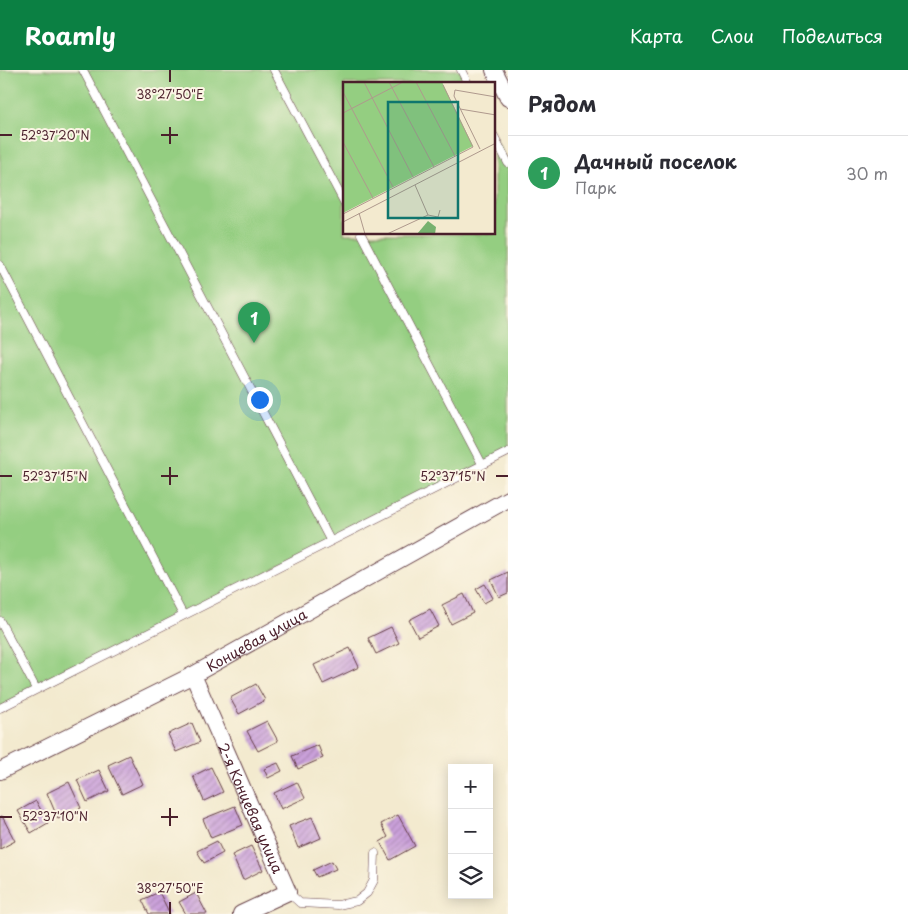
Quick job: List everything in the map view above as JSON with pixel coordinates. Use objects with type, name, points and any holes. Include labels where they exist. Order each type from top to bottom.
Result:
[{"type":"street","points":[[494,70],[508,98]]},
{"type":"street","name":"Концевая улица","points":[[0,771],[193,675],[508,499]]},
{"type":"street","name":"2-я Концевая улица","points":[[193,675],[288,892]]},
{"type":"street","points":[[241,914],[288,892]]},
{"type":"lane","points":[[83,70],[330,540]]},
{"type":"lane","points":[[274,70],[343,200]]},
{"type":"lane","points":[[461,70],[467,82]]},
{"type":"lane","points":[[496,140],[508,163]]},
{"type":"lane","points":[[362,235],[482,464]]},
{"type":"lane","points":[[0,265],[183,615]]},
{"type":"lane","points":[[0,708],[330,540],[508,452]]},
{"type":"lane","points":[[0,621],[36,689]]},
{"type":"lane","points":[[288,892],[300,903],[338,905],[357,901],[367,893],[374,880],[375,853]]},
{"type":"green space","points":[[0,70],[461,70],[467,82],[343,82],[343,235],[496,235],[496,140],[508,163],[508,452],[0,708]]},
{"type":"building","points":[[508,572],[508,593],[499,597],[491,580]]},
{"type":"building","points":[[485,584],[493,598],[484,603],[476,589]]},
{"type":"building","points":[[464,594],[473,613],[451,624],[442,605]]},
{"type":"building","points":[[430,609],[439,626],[418,637],[409,620]]},
{"type":"building","points":[[391,627],[399,643],[376,654],[368,638]]},
{"type":"building","points":[[350,648],[359,667],[323,684],[314,665]]},
{"type":"building","points":[[256,684],[265,700],[239,714],[230,698]]},
{"type":"building","points":[[267,721],[278,741],[258,751],[247,731]]},
{"type":"building","points":[[192,723],[200,742],[176,752],[168,734]]},
{"type":"building","points":[[318,745],[323,758],[298,769],[292,756]]},
{"type":"building","points":[[129,755],[143,784],[122,794],[108,765]]},
{"type":"building","points":[[278,763],[282,771],[268,778],[264,769]]},
{"type":"building","points":[[211,767],[223,792],[204,801],[193,776]]},
{"type":"building","points":[[99,770],[109,791],[87,802],[77,780]]},
{"type":"building","points":[[69,782],[81,808],[58,819],[47,793]]},
{"type":"building","points":[[297,782],[305,798],[281,809],[274,793]]},
{"type":"building","points":[[36,801],[48,823],[31,833],[18,811]]},
{"type":"building","points":[[235,806],[243,825],[211,838],[203,819]]},
{"type":"building","points":[[398,815],[415,846],[390,860],[380,842],[388,837],[381,824]]},
{"type":"building","points":[[2,816],[15,841],[0,849],[0,817]]},
{"type":"building","points":[[312,817],[321,838],[298,848],[289,826]]},
{"type":"building","points":[[217,841],[223,853],[204,863],[197,851]]},
{"type":"building","points":[[251,846],[263,870],[243,880],[232,855]]},
{"type":"building","points":[[332,861],[336,869],[317,877],[313,870]]},
{"type":"building","points":[[159,892],[170,914],[149,914],[142,900]]},
{"type":"building","points":[[196,893],[207,914],[186,914],[179,902]]},
{"type":"place","name":"Дачный поселок","points":[[254,343]]}]
